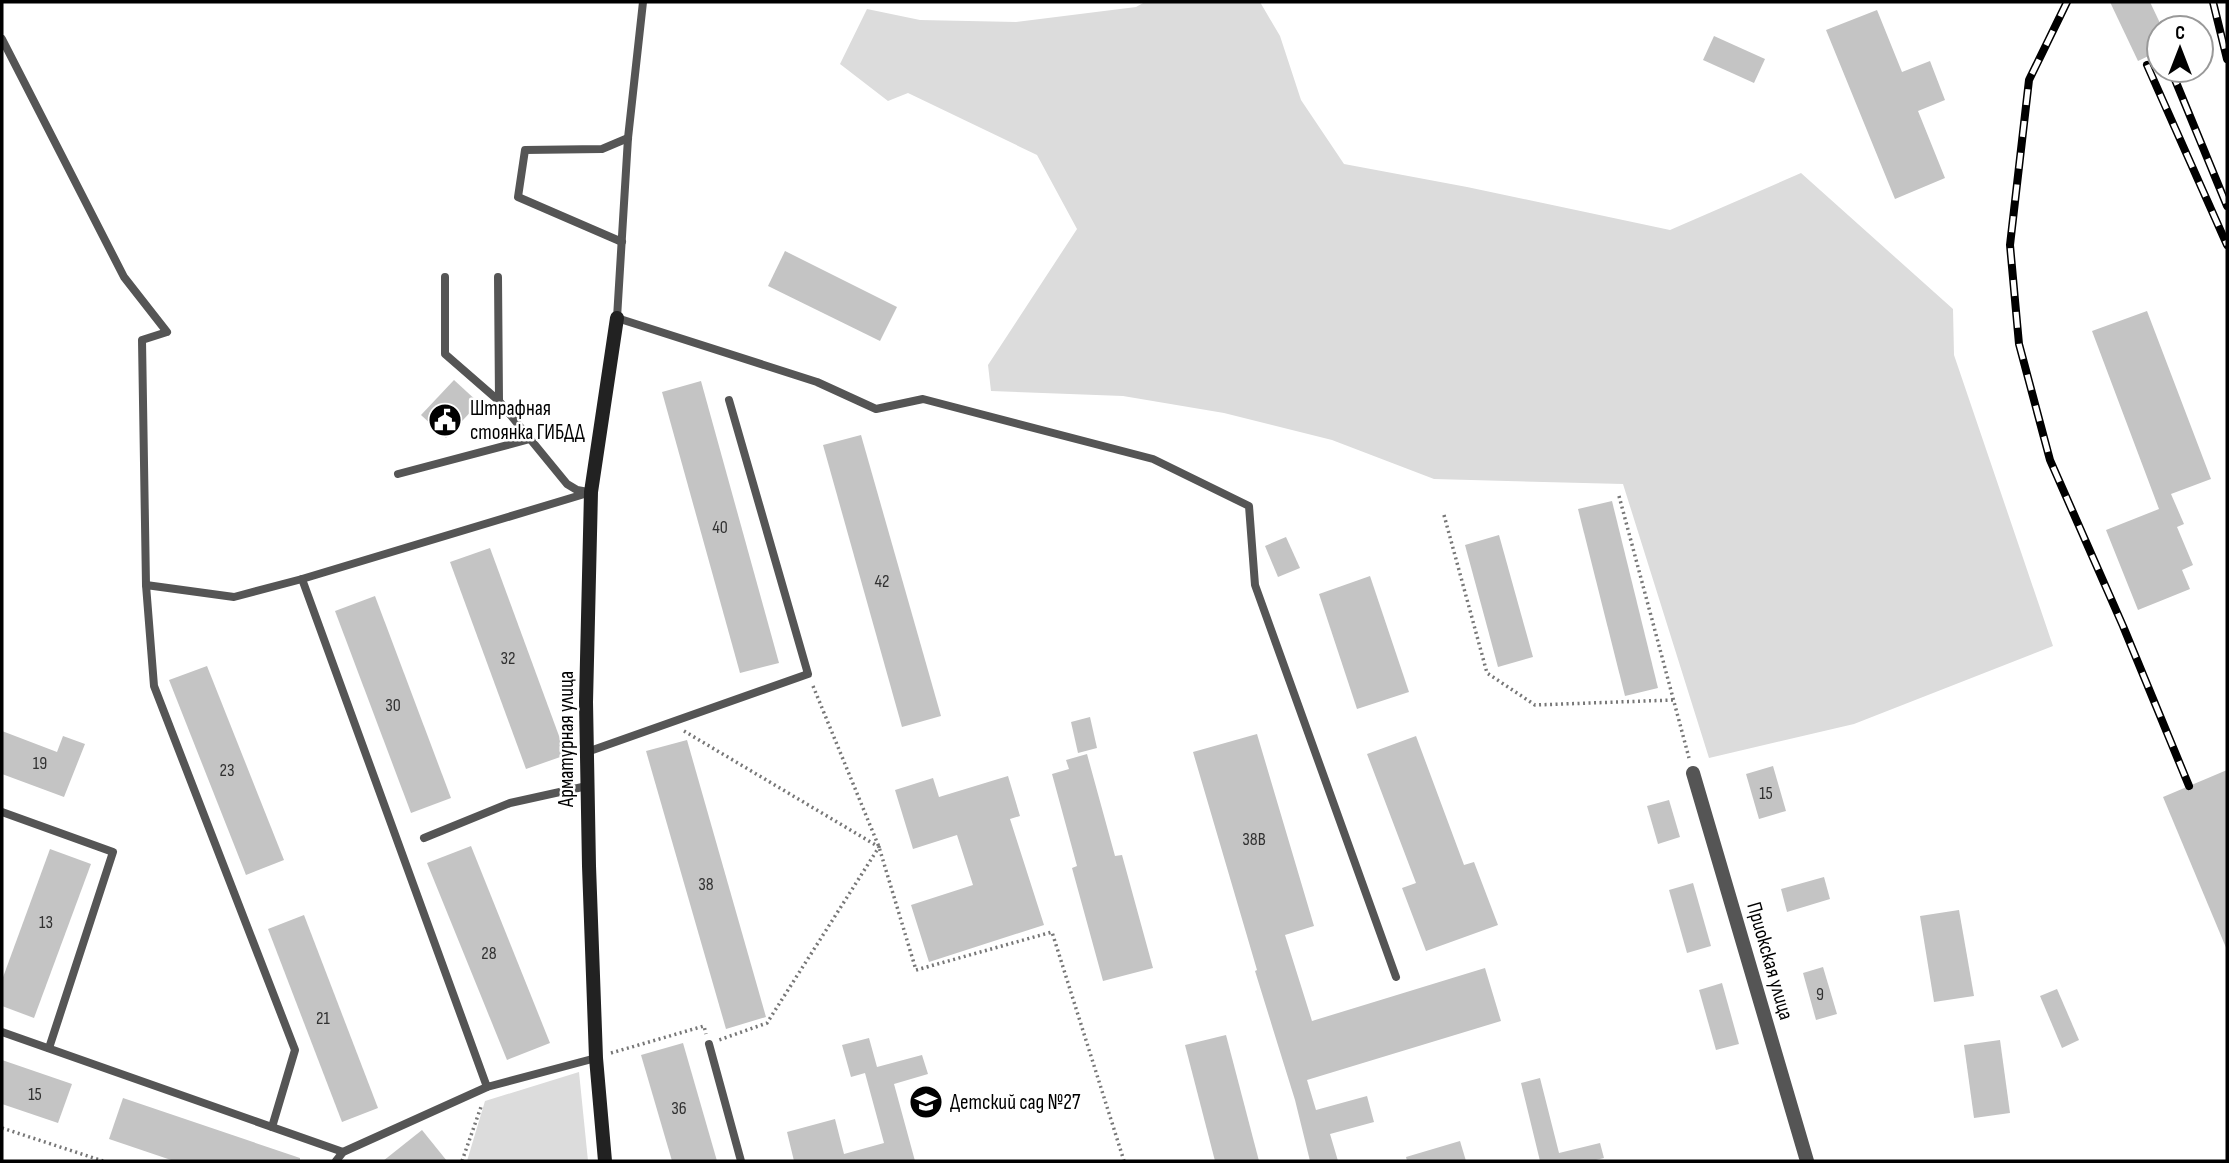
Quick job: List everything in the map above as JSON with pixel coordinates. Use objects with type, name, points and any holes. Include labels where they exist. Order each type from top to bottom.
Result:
[{"type":"street","name":"Арматурная улица","points":[[605,1161],[596,1058],[586,702],[591,492],[617,318]]},
{"type":"street","name":"Приокская улица","points":[[1693,773],[1807,1161]]},
{"type":"lane","points":[[643,2],[628,138],[617,318],[817,382],[876,409],[923,399],[1153,458],[1249,506],[1255,585],[1396,977]]},
{"type":"lane","points":[[2,39],[124,277],[167,332],[142,340],[146,585],[154,686],[295,1050],[272,1126]]},
{"type":"lane","points":[[622,242],[517,197],[525,150],[602,149],[628,138]]},
{"type":"lane","points":[[445,276],[445,354],[499,401],[572,488],[591,492]]},
{"type":"lane","points":[[498,277],[499,401]]},
{"type":"lane","points":[[587,752],[808,674],[729,400]]},
{"type":"lane","points":[[398,474],[530,439]]},
{"type":"lane","points":[[146,585],[234,597],[591,492]]},
{"type":"lane","points":[[302,579],[487,1087]]},
{"type":"lane","points":[[424,838],[510,803],[587,786]]},
{"type":"lane","points":[[2,812],[113,852],[49,1048]]},
{"type":"lane","points":[[2,1032],[344,1152]]},
{"type":"lane","points":[[709,1044],[741,1161]]},
{"type":"lane","points":[[336,1161],[344,1152],[487,1087],[596,1058]]},
{"type":"path","points":[[1619,496],[1693,773]]},
{"type":"path","points":[[1444,515],[1487,673],[1535,705],[1673,700]]},
{"type":"path","points":[[808,674],[879,846],[916,970],[1052,932],[1124,1161]]},
{"type":"path","points":[[670,723],[879,846]]},
{"type":"path","points":[[596,1058],[704,1026],[709,1044],[767,1023],[879,846]]},
{"type":"path","points":[[463,1161],[487,1087]]},
{"type":"path","points":[[2,1128],[103,1161]]},
{"type":"shaded area","points":[[1145,2],[1260,2],[1280,36],[1301,100],[1344,164],[1670,230],[1801,173],[1953,309],[1954,355],[2053,646],[1854,724],[1709,758],[1623,484],[1434,479],[1332,440],[1224,413],[1123,396],[991,391],[988,365],[1077,229],[1037,155],[908,93],[888,101],[840,64],[867,9],[920,20],[1016,22],[1136,7]]},
{"type":"shaded area","points":[[579,1072],[588,1161],[467,1161],[485,1101]]},
{"type":"building","points":[[2110,2],[2150,2],[2156,14],[2145,14],[2145,58],[2138,61]]},
{"type":"building","points":[[1877,10],[1902,72],[1930,61],[1945,100],[1918,111],[1945,178],[1895,199],[1826,30]]},
{"type":"building","points":[[1714,36],[1765,59],[1754,83],[1703,60]]},
{"type":"building","points":[[785,251],[897,307],[880,341],[768,286]]},
{"type":"building","points":[[2147,311],[2211,479],[2171,494],[2184,524],[2177,527],[2193,565],[2182,570],[2190,589],[2138,610],[2106,530],[2159,509],[2092,331]]},
{"type":"building","points":[[454,380],[479,403],[446,438],[421,415]]},
{"type":"building","points":[[701,381],[779,663],[740,673],[662,392]]},
{"type":"building","points":[[861,435],[941,716],[902,727],[823,445]]},
{"type":"building","points":[[1612,501],[1658,688],[1625,696],[1578,509]]},
{"type":"building","points":[[1499,535],[1533,657],[1498,667],[1465,545]]},
{"type":"building","points":[[1286,537],[1300,568],[1278,577],[1265,546]]},
{"type":"building","points":[[490,548],[566,755],[526,769],[450,562]]},
{"type":"building","points":[[1370,576],[1409,692],[1357,709],[1319,594]]},
{"type":"building","points":[[375,596],[451,798],[411,813],[335,611]]},
{"type":"building","points":[[207,666],[284,860],[246,875],[169,680]]},
{"type":"building","points":[[1090,717],[1097,748],[1078,753],[1071,722]]},
{"type":"building","points":[[2,731],[57,752],[63,736],[85,744],[64,797],[2,774]]},
{"type":"building","points":[[1257,734],[1314,926],[1285,935],[1312,1021],[1485,968],[1501,1021],[1307,1080],[1316,1110],[1367,1096],[1374,1122],[1330,1134],[1338,1161],[1310,1161],[1295,1100],[1255,971],[1257,970],[1193,752]]},
{"type":"building","points":[[1416,736],[1464,865],[1474,862],[1498,925],[1426,951],[1402,888],[1416,883],[1367,754]]},
{"type":"building","points":[[687,740],[766,1017],[726,1029],[646,751]]},
{"type":"building","points":[[1087,754],[1115,856],[1122,855],[1153,968],[1103,981],[1072,868],[1077,866],[1052,774],[1069,769],[1066,760]]},
{"type":"building","points":[[1773,766],[1786,811],[1759,819],[1746,774]]},
{"type":"building","points":[[2227,770],[2227,950],[2163,797]]},
{"type":"building","points":[[1008,776],[1020,816],[1010,819],[1044,925],[929,962],[911,905],[973,885],[957,835],[913,849],[895,790],[933,778],[939,797]]},
{"type":"building","points":[[1669,800],[1680,837],[1658,844],[1647,806]]},
{"type":"building","points":[[471,846],[550,1043],[507,1060],[427,863]]},
{"type":"building","points":[[50,849],[91,864],[34,1018],[2,1006],[2,980]]},
{"type":"building","points":[[1824,877],[1830,899],[1787,912],[1781,889]]},
{"type":"building","points":[[1693,883],[1711,946],[1687,953],[1669,890]]},
{"type":"building","points":[[1959,910],[1974,996],[1934,1002],[1920,916]]},
{"type":"building","points":[[304,915],[378,1108],[342,1122],[268,929]]},
{"type":"building","points":[[1823,967],[1837,1014],[1816,1020],[1803,973]]},
{"type":"building","points":[[1722,983],[1739,1044],[1716,1050],[1699,990]]},
{"type":"building","points":[[2057,989],[2079,1040],[2062,1048],[2040,996]]},
{"type":"building","points":[[1226,1035],[1259,1161],[1215,1161],[1185,1045]]},
{"type":"building","points":[[869,1038],[877,1067],[922,1055],[928,1074],[894,1084],[915,1161],[794,1161],[787,1132],[835,1119],[844,1154],[884,1143],[865,1073],[851,1077],[842,1045]]},
{"type":"building","points":[[2000,1040],[2010,1113],[1974,1118],[1964,1045]]},
{"type":"building","points":[[683,1043],[717,1161],[672,1161],[641,1055]]},
{"type":"building","points":[[2,1060],[72,1084],[58,1123],[2,1104]]},
{"type":"building","points":[[1540,1078],[1559,1153],[1600,1143],[1604,1158],[1592,1161],[1540,1161],[1521,1083]]},
{"type":"building","points":[[123,1098],[300,1158],[300,1161],[174,1161],[109,1139]]},
{"type":"building","points":[[422,1130],[447,1161],[383,1161]]},
{"type":"building","points":[[1460,1141],[1466,1161],[1407,1161],[1406,1157]]},
{"type":"railway","points":[[2067,2],[2029,80],[2010,245],[2019,344],[2050,460],[2189,786]]},
{"type":"railway","points":[[2213,2],[2227,59]]},
{"type":"railway","points":[[2155,84],[2227,245]]},
{"type":"railway","points":[[2177,84],[2227,206]]},
{"type":"place","name":"Штрафная стоянка ГИБДД","points":[[445,420]]},
{"type":"place","name":"Детский сад №27","points":[[926,1102]]}]
